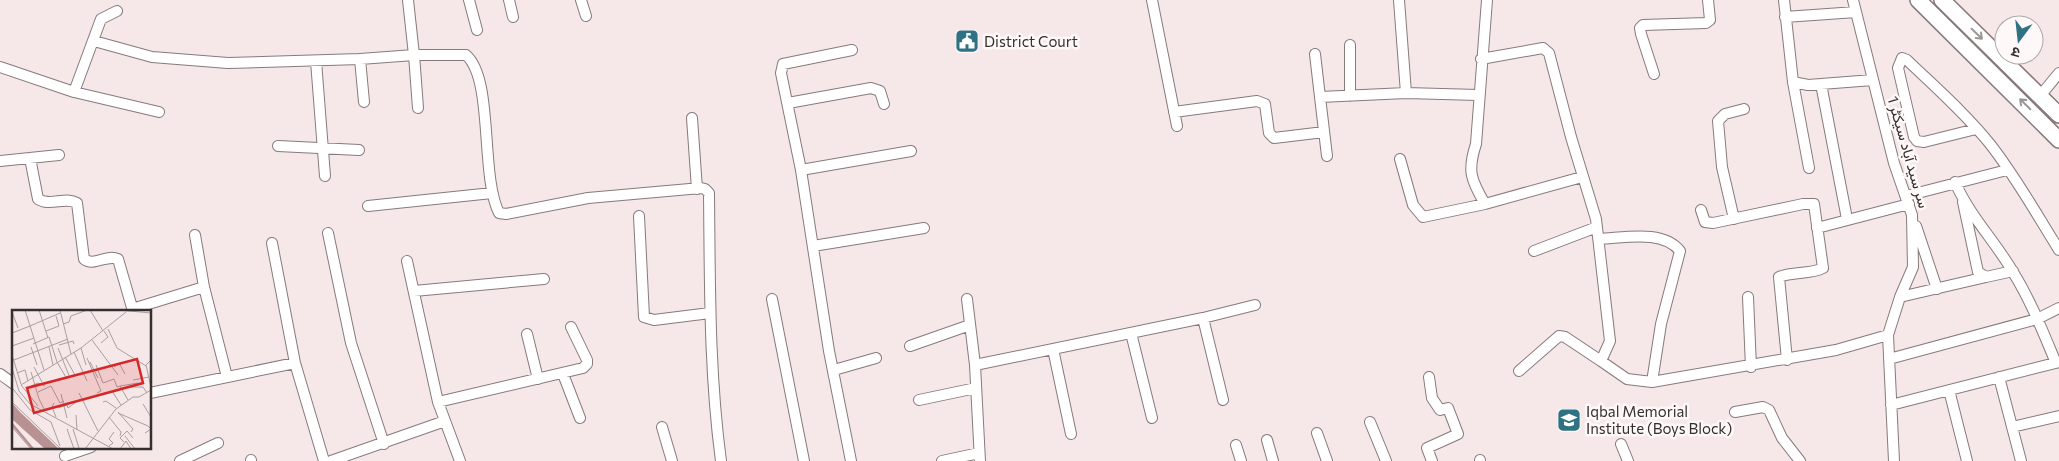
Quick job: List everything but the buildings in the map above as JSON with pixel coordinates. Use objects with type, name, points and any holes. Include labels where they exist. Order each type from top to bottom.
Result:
[{"type":"highway","points":[[1918,0],[2059,140]]},
{"type":"highway","points":[[1942,0],[2059,115]]},
{"type":"highway","points":[[2046,126],[2059,149]]},
{"type":"street","points":[[408,0],[418,108]]},
{"type":"street","points":[[469,0],[477,30]]},
{"type":"street","points":[[509,0],[513,17]]},
{"type":"street","points":[[581,0],[586,16]]},
{"type":"street","points":[[1152,0],[1177,126]]},
{"type":"street","points":[[1399,0],[1406,93]]},
{"type":"street","points":[[1485,204],[1473,184],[1470,162],[1476,144],[1478,96],[1487,0]]},
{"type":"street","points":[[1654,74],[1641,34],[1643,25],[1706,23],[1710,20],[1708,0]]},
{"type":"street","points":[[1784,0],[1793,82],[1809,168]]},
{"type":"street","name":"سر سید آباد سیکٹر 1","points":[[1853,0],[1894,163],[1912,215],[1913,267],[1900,297],[1888,336],[1894,461]]},
{"type":"street","points":[[74,92],[102,19],[118,10]]},
{"type":"street","points":[[1785,17],[1856,12]]},
{"type":"street","points":[[94,41],[137,54],[164,58],[247,64],[414,55],[466,55],[473,61],[480,84],[492,194],[499,213],[506,214],[588,198],[705,189],[710,193],[710,313],[715,409],[722,461]]},
{"type":"street","points":[[1350,45],[1350,96]]},
{"type":"street","points":[[1481,59],[1547,49],[1597,227],[1610,341],[1601,361]]},
{"type":"street","points":[[851,461],[801,170],[781,73],[783,64],[852,50]]},
{"type":"street","points":[[1315,54],[1327,156]]},
{"type":"street","points":[[1976,129],[1924,142],[1917,141],[1914,137],[1898,68],[1902,58],[1908,60],[1976,129],[2007,170],[2059,250]]},
{"type":"street","points":[[360,59],[364,102]]},
{"type":"street","points":[[316,61],[325,176]]},
{"type":"street","points":[[0,67],[74,92],[159,112]]},
{"type":"street","points":[[2040,96],[2059,74]]},
{"type":"street","points":[[1793,82],[1799,85],[1873,80]]},
{"type":"street","points":[[1821,84],[1847,219]]},
{"type":"street","points":[[788,103],[870,88],[880,91],[884,104]]},
{"type":"street","points":[[1320,97],[1406,93],[1478,96]]},
{"type":"street","points":[[1174,112],[1257,100],[1265,104],[1269,133],[1274,138],[1324,132]]},
{"type":"street","points":[[1734,219],[1722,167],[1718,121],[1725,114],[1744,109]]},
{"type":"street","points":[[692,118],[697,189]]},
{"type":"street","points":[[278,146],[359,150]]},
{"type":"street","points":[[801,170],[910,151]]},
{"type":"street","points":[[0,161],[59,155]]},
{"type":"street","points":[[30,158],[38,200],[46,202],[70,200],[77,203],[84,259],[92,262],[110,257],[118,260],[132,310],[204,287]]},
{"type":"street","points":[[1400,159],[1413,205],[1423,217],[1485,204],[1582,177]]},
{"type":"street","points":[[1817,228],[1907,200],[1955,182],[2007,170]]},
{"type":"street","points":[[1891,405],[2057,363],[2013,271],[1962,198],[1955,182]]},
{"type":"street","points":[[368,206],[492,194]]},
{"type":"street","points":[[1962,198],[1978,272],[1981,276],[1986,277]]},
{"type":"street","points":[[1701,210],[1705,222],[1734,219],[1803,204],[1814,204],[1823,268],[1816,272],[1788,273],[1779,277],[1787,360]]},
{"type":"street","points":[[1912,215],[1937,289]]},
{"type":"street","points":[[639,216],[644,317],[654,320],[710,313]]},
{"type":"street","points":[[1534,251],[1597,227]]},
{"type":"street","points":[[813,246],[924,228]]},
{"type":"street","points":[[328,233],[351,344],[384,444]]},
{"type":"street","points":[[195,235],[204,287],[227,377]]},
{"type":"street","points":[[1599,239],[1653,238],[1669,240],[1680,251],[1661,324],[1652,382]]},
{"type":"street","points":[[272,242],[295,364],[324,461]]},
{"type":"street","points":[[407,261],[438,402],[460,461]]},
{"type":"street","points":[[1900,297],[2013,271]]},
{"type":"street","points":[[414,291],[544,279]]},
{"type":"street","points":[[1748,297],[1752,366]]},
{"type":"street","points":[[772,299],[804,461]]},
{"type":"street","points":[[942,461],[980,457],[975,365],[967,299]]},
{"type":"street","points":[[975,365],[1203,318],[1255,305]]},
{"type":"street","points":[[1888,358],[2037,320],[2059,308]]},
{"type":"street","points":[[1203,318],[1223,400]]},
{"type":"street","points":[[910,346],[970,325]]},
{"type":"street","points":[[438,402],[582,368],[587,364],[571,327]]},
{"type":"street","points":[[1131,332],[1152,418]]},
{"type":"street","points":[[527,334],[538,379]]},
{"type":"street","points":[[1519,371],[1559,336],[1565,337],[1626,379],[1652,382],[1787,360],[1836,350],[1888,336]]},
{"type":"street","points":[[1052,349],[1071,434]]},
{"type":"street","points":[[834,370],[876,358]]},
{"type":"street","points":[[151,393],[295,364]]},
{"type":"street","points":[[0,374],[12,383]]},
{"type":"street","points":[[563,374],[580,418]]},
{"type":"street","points":[[1429,377],[1432,398],[1440,410],[1448,408],[1458,434],[1427,448],[1432,461]]},
{"type":"street","points":[[2000,377],[2021,461]]},
{"type":"street","points":[[919,400],[976,388]]},
{"type":"street","points":[[1949,390],[1967,461]]},
{"type":"street","points":[[1735,412],[1763,407],[1769,410],[1782,438],[1800,461]]},
{"type":"street","points":[[2012,427],[2059,416]]},
{"type":"street","points":[[331,461],[384,444],[445,421]]},
{"type":"street","points":[[1370,422],[1386,461]]},
{"type":"street","points":[[662,427],[672,461]]},
{"type":"street","points":[[1317,433],[1327,461]]},
{"type":"street","points":[[1267,440],[1273,461]]},
{"type":"street","points":[[185,460],[218,443]]},
{"type":"street","points":[[1621,444],[1628,461]]},
{"type":"street","points":[[1236,445],[1241,461]]},
{"type":"street","points":[[65,455],[88,448]]},
{"type":"place","name":"District Court","points":[[967,41]]},
{"type":"place","name":"Iqbal Memorial Institute (Boys Block)","points":[[1569,420]]}]
